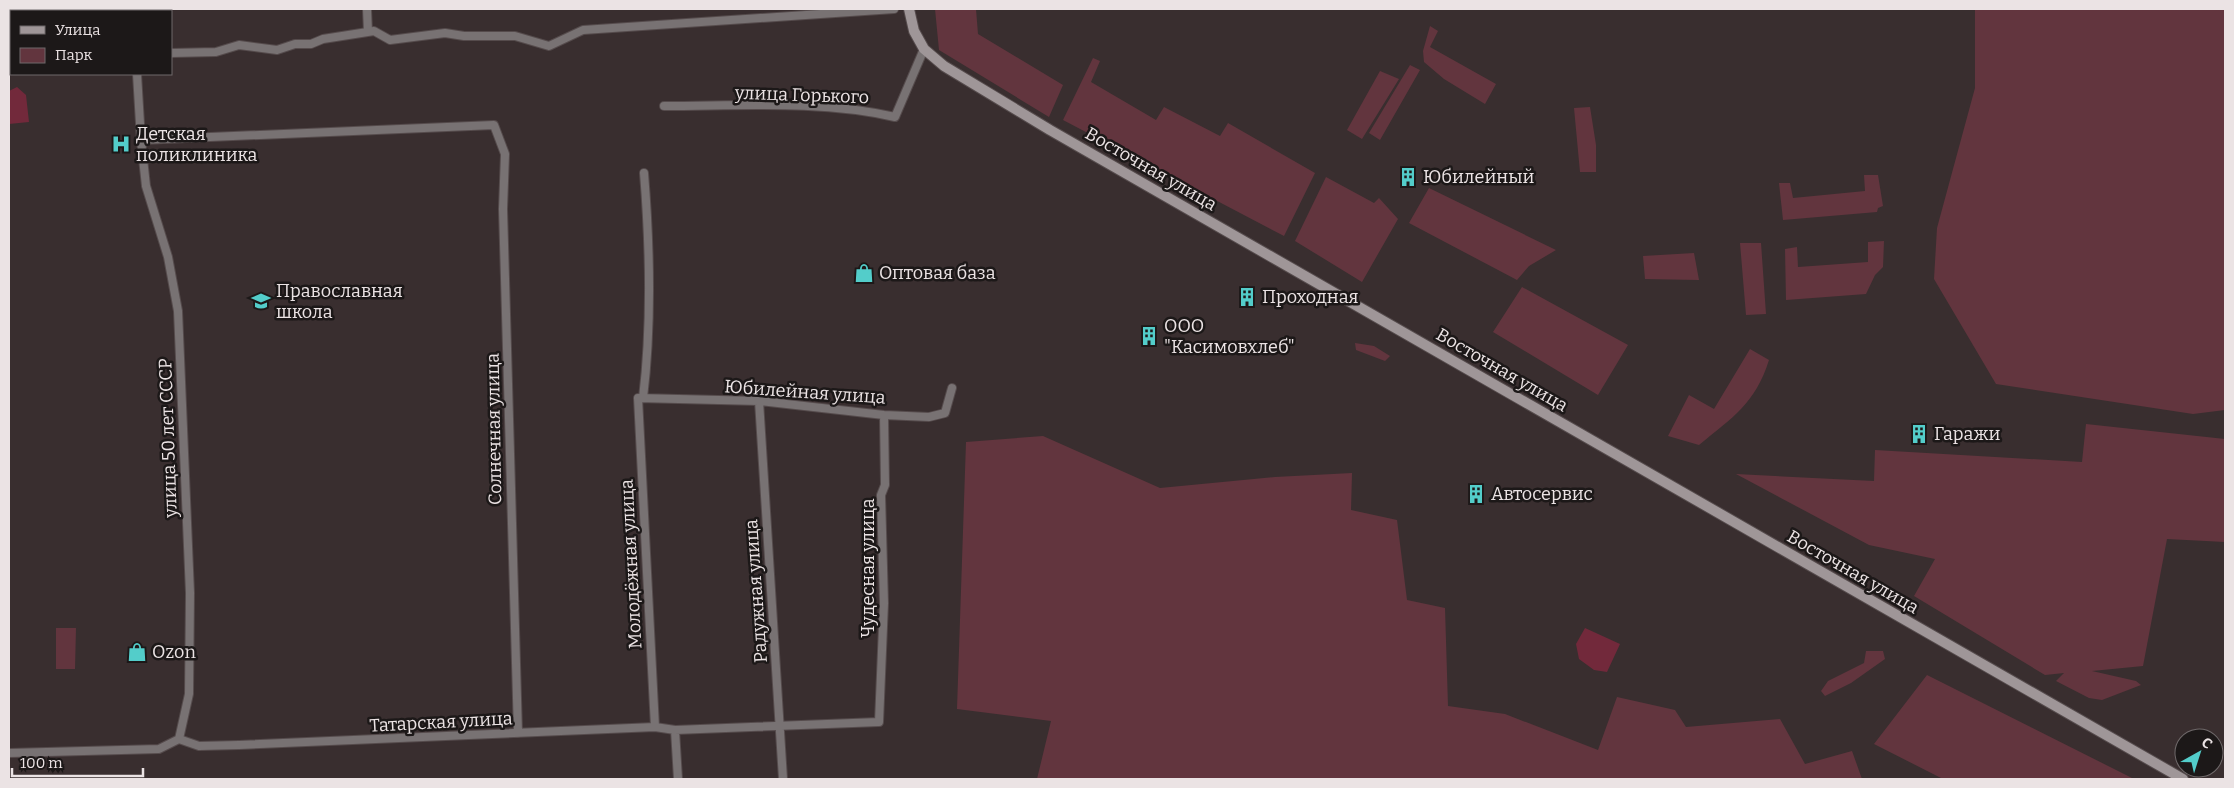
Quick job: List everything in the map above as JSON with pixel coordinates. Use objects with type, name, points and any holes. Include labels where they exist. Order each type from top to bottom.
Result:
[{"type":"main road","name":"Восточная улица","points":[[910,9],[914,31],[924,49],[944,66],[1050,130],[2183,779]]},
{"type":"street","points":[[367,9],[368,32]]},
{"type":"street","points":[[172,54],[216,52],[239,45],[277,50],[295,44],[311,44],[323,39],[374,31],[390,40],[445,33],[464,36],[515,36],[549,46],[583,30],[894,9]]},
{"type":"street","name":"улица Горького","points":[[664,106],[817,107],[865,110],[895,117],[924,49]]},
{"type":"street","name":"улица 50 лет СССР","points":[[137,75],[140,140],[146,186],[168,257],[178,311],[190,594],[189,694],[179,739]]},
{"type":"street","name":"Солнечная улица","points":[[140,140],[494,125],[505,154],[503,209],[518,733]]},
{"type":"street","points":[[640,398],[648,355],[647,230],[644,173]]},
{"type":"street","name":"Юбилейная улица","points":[[640,398],[759,401],[929,417],[945,413],[952,388]]},
{"type":"street","name":"Молодёжная улица","points":[[640,398],[655,727]]},
{"type":"street","name":"Радужная улица","points":[[759,401],[783,779]]},
{"type":"street","name":"Чудесная улица","points":[[879,722],[884,603],[881,496],[885,485],[884,414]]},
{"type":"street","name":"Татарская улица","points":[[179,739],[200,746],[239,746],[655,727],[675,730],[780,728],[879,722]]},
{"type":"street","points":[[675,730],[678,779]]},
{"type":"street","points":[[9,753],[159,749],[179,739]]},
{"type":"green space","points":[[935,9],[976,9],[978,34],[1063,85],[1049,117],[939,50]]},
{"type":"green space","points":[[1975,9],[2225,9],[2225,410],[2193,414],[1996,384],[1934,279],[1937,228],[1975,88]]},
{"type":"green space","points":[[1430,26],[1438,31],[1430,47],[1496,84],[1485,104],[1444,79],[1424,62],[1423,51]]},
{"type":"green space","points":[[1093,58],[1100,61],[1091,82],[1156,120],[1164,107],[1220,136],[1228,123],[1315,173],[1284,236],[1063,120]]},
{"type":"green space","points":[[1410,65],[1420,70],[1380,140],[1369,133]]},
{"type":"green space","points":[[1380,71],[1399,79],[1362,139],[1347,130]]},
{"type":"green space","points":[[1590,107],[1596,145],[1596,172],[1580,172],[1574,108]]},
{"type":"green space","points":[[1864,175],[1878,175],[1883,206],[1878,208],[1877,212],[1783,220],[1779,183],[1790,183],[1793,198],[1865,191]]},
{"type":"green space","points":[[1326,177],[1374,203],[1379,198],[1398,219],[1362,282],[1295,241]]},
{"type":"green space","points":[[1429,188],[1556,250],[1529,266],[1517,280],[1409,223]]},
{"type":"green space","points":[[1884,241],[1883,267],[1875,275],[1866,294],[1786,300],[1785,249],[1797,247],[1798,267],[1868,262],[1868,242]]},
{"type":"green space","points":[[1740,243],[1761,243],[1766,314],[1746,315]]},
{"type":"green space","points":[[1694,253],[1699,280],[1645,279],[1643,256]]},
{"type":"green space","points":[[1522,287],[1628,345],[1598,395],[1493,332]]},
{"type":"green space","points":[[1355,343],[1374,346],[1390,356],[1385,361],[1356,350]]},
{"type":"green space","points":[[1750,349],[1769,360],[1757,388],[1742,408],[1699,445],[1668,436],[1689,395],[1714,409]]},
{"type":"green space","points":[[2086,424],[2225,439],[2225,542],[2167,539],[2143,666],[2092,671],[2136,681],[2141,685],[2102,700],[2089,698],[2056,681],[2064,673],[2045,675],[1914,596],[1935,559],[1869,545],[1736,474],[1874,481],[1875,450],[2082,462]]},
{"type":"green space","points":[[1043,436],[1160,488],[1275,477],[1352,473],[1351,510],[1397,520],[1407,600],[1445,608],[1448,706],[1505,714],[1598,750],[1617,697],[1675,710],[1686,727],[1780,719],[1805,764],[1852,751],[1862,779],[1037,779],[1051,721],[957,709],[966,442]]},
{"type":"green space","points":[[56,628],[76,628],[75,669],[56,669]]},
{"type":"green space","points":[[1866,651],[1883,651],[1885,659],[1851,683],[1825,696],[1821,691],[1828,681],[1864,663]]},
{"type":"green space","points":[[1927,675],[2134,779],[1943,779],[1874,744]]},
{"type":"shaded area","points":[[17,87],[26,95],[29,122],[9,124],[9,91]]},
{"type":"shaded area","points":[[1585,628],[1620,644],[1607,672],[1594,670],[1579,659],[1576,644]]},
{"type":"place","name":"Детская поликлиника","points":[[121,144]]},
{"type":"place","name":"Юбилейный","points":[[1408,177]]},
{"type":"place","name":"Оптовая база","points":[[864,273]]},
{"type":"place","name":"Проходная","points":[[1247,297]]},
{"type":"place","name":"Православная школа","points":[[261,301]]},
{"type":"place","name":"ООО \"Касимовхлеб\"","points":[[1149,336]]},
{"type":"place","name":"Гаражи","points":[[1919,434]]},
{"type":"place","name":"Автосервис","points":[[1476,494]]},
{"type":"place","name":"Ozon","points":[[137,652]]}]
